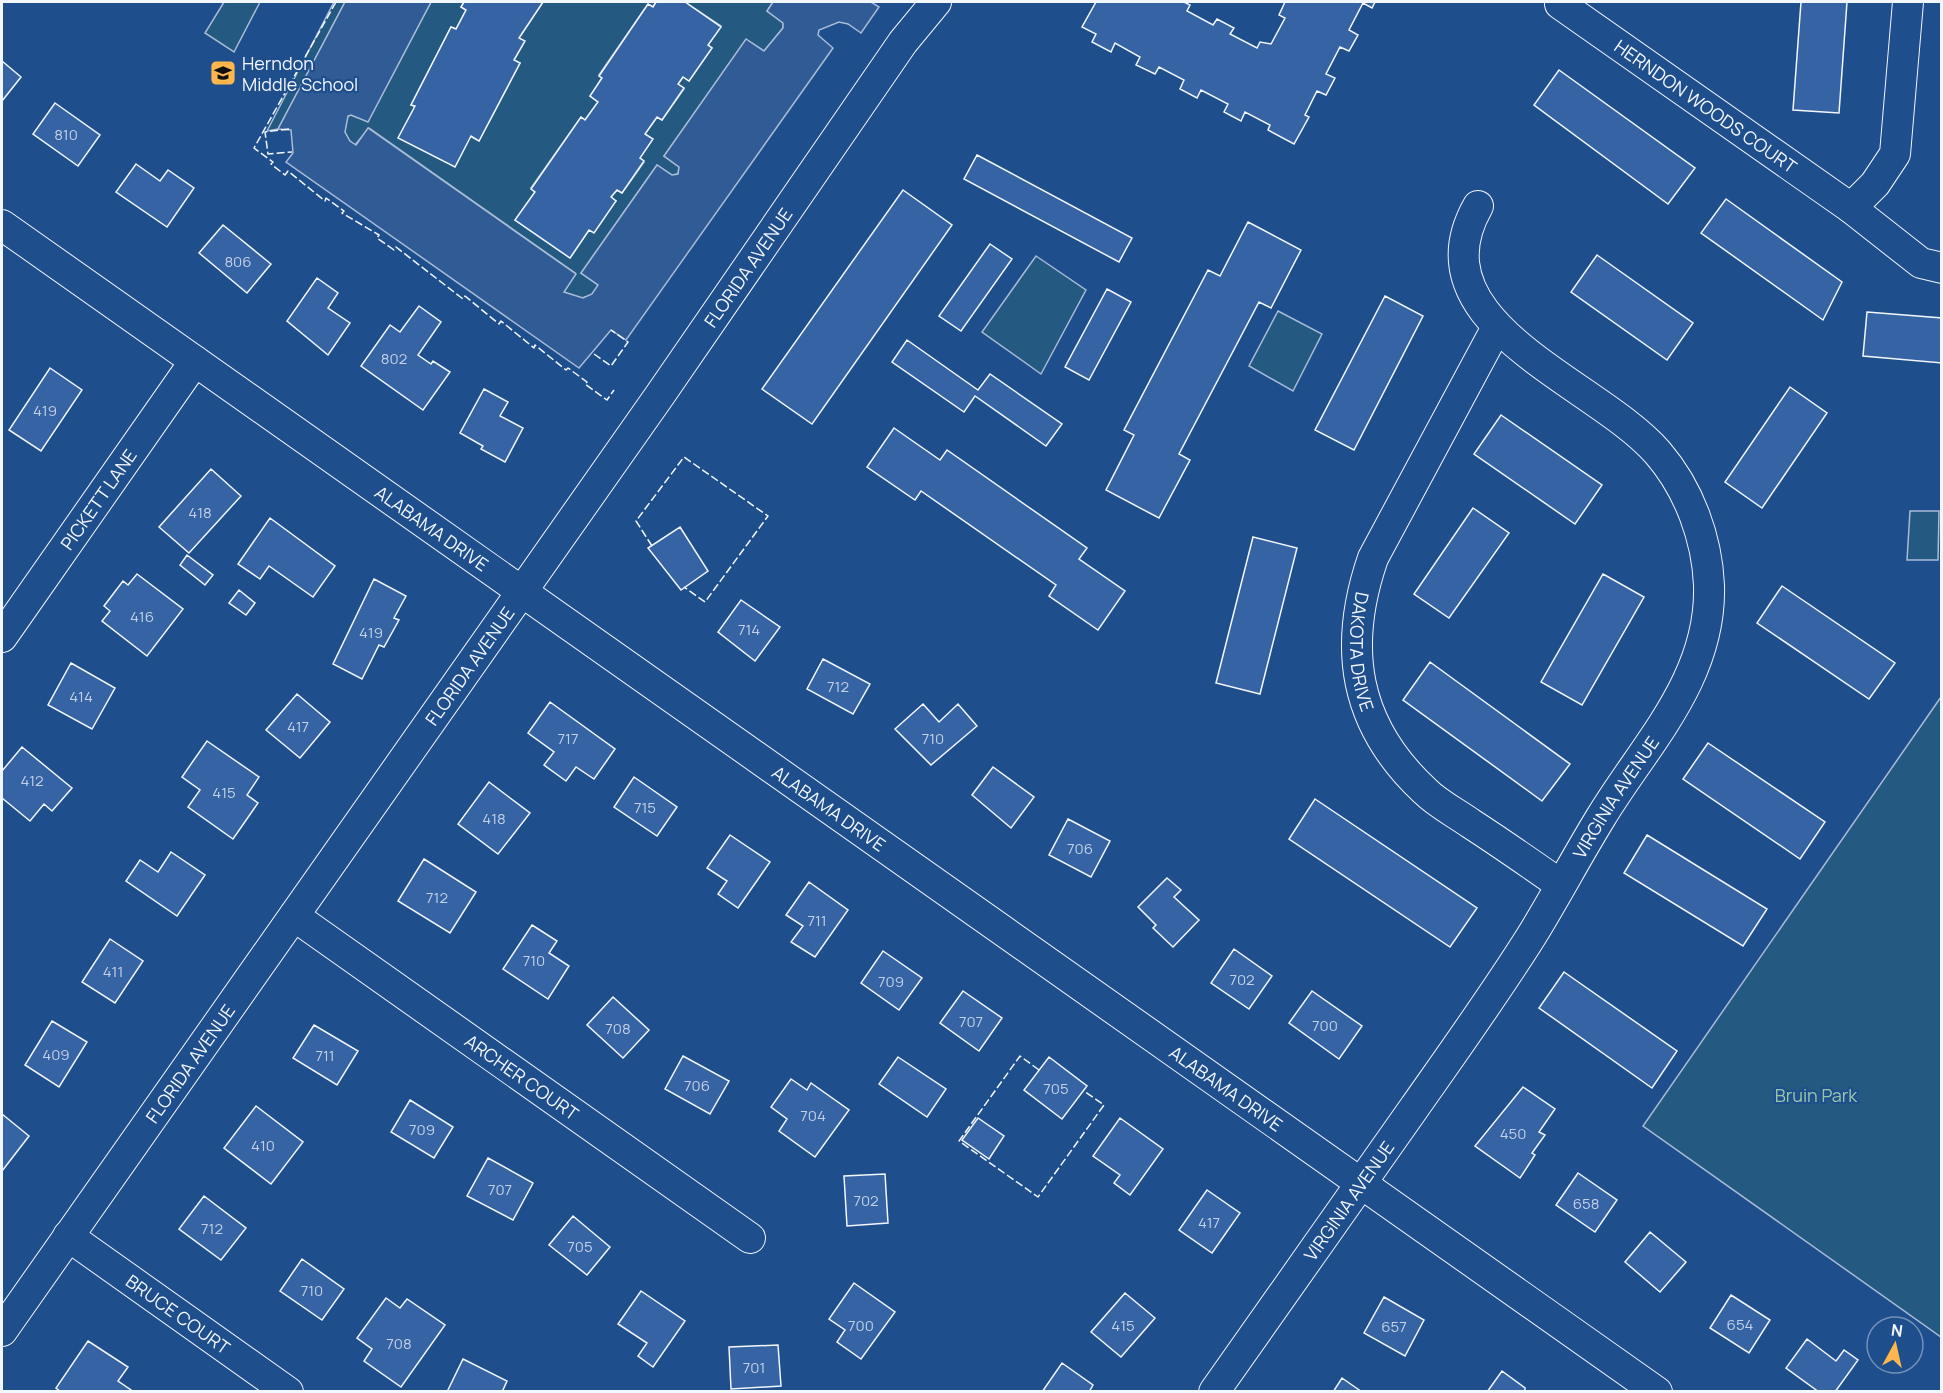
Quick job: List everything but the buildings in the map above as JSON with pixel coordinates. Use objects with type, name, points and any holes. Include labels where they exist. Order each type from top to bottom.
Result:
[{"type":"street","name":"FLORIDA AVENUE","points":[[2,1331],[522,591],[903,42],[936,2]]},
{"type":"street","points":[[1851,208],[1875,184],[1895,154],[1908,2]]},
{"type":"street","name":"HERNDON WOODS COURT","points":[[1560,4],[1851,208],[1921,262],[1941,268]]},
{"type":"street","name":"VIRGINIA AVENUE","points":[[1214,1392],[1495,992],[1603,813],[1678,702],[1696,665],[1706,627],[1709,588],[1705,550],[1695,516],[1679,483],[1658,453],[1632,427],[1497,327],[1472,292],[1463,270],[1462,247],[1467,226],[1478,206]]},
{"type":"street","name":"ALABAMA DRIVE","points":[[2,225],[1657,1392]]},
{"type":"street","name":"DAKOTA DRIVE","points":[[1497,327],[1373,558],[1360,594],[1355,635],[1358,672],[1366,704],[1382,739],[1402,769],[1427,794],[1561,885]]},
{"type":"street","name":"PICKETT LANE","points":[[2,637],[195,361]]},
{"type":"street","name":"ARCHER COURT","points":[[294,916],[750,1238]]},
{"type":"street","name":"BRUCE COURT","points":[[68,1236],[288,1392]]},
{"type":"green space","points":[[224,2],[260,2],[234,52],[205,33]]},
{"type":"green space","points":[[334,2],[345,2],[278,129],[267,131]]},
{"type":"green space","points":[[431,2],[464,2],[461,7],[466,10],[456,29],[451,27],[411,105],[479,141],[520,63],[514,60],[524,42],[519,38],[543,2],[656,2],[653,7],[648,4],[599,75],[602,78],[590,96],[598,102],[585,120],[581,117],[531,188],[535,192],[515,220],[570,258],[589,230],[616,201],[611,197],[617,190],[622,193],[644,162],[640,158],[645,134],[657,117],[662,120],[684,89],[678,84],[683,77],[689,81],[712,48],[708,45],[721,26],[685,2],[773,2],[767,11],[783,23],[783,28],[764,51],[746,40],[664,156],[679,167],[678,174],[672,175],[657,165],[581,273],[598,285],[593,294],[579,298],[564,292],[575,273],[369,128],[355,145],[346,136],[348,116],[368,121]]},
{"type":"green space","points":[[1036,256],[1086,290],[1041,374],[982,332]]},
{"type":"green space","points":[[1278,311],[1322,334],[1293,391],[1249,366]]},
{"type":"green space","points":[[1910,511],[1939,511],[1938,560],[1907,560]]},
{"type":"green space","name":"Bruin Park","points":[[1941,697],[1941,1337],[1925,1326],[1925,1315],[1910,1315],[1643,1126]]},
{"type":"shaded area","points":[[345,2],[431,2],[368,122],[351,115],[348,116],[345,132],[350,141],[356,145],[368,128],[576,274],[564,292],[583,298],[592,294],[598,285],[581,273],[657,165],[672,175],[678,174],[679,167],[664,156],[746,39],[764,51],[783,28],[783,23],[767,11],[773,2],[871,2],[879,7],[861,33],[848,24],[839,22],[819,30],[818,35],[833,48],[626,340],[611,330],[579,368],[286,162],[293,153],[291,130],[278,129]]},
{"type":"fence","points":[[336,2],[254,148],[273,162],[271,164],[285,175],[288,171],[325,201],[326,198],[344,211],[342,213],[379,235],[377,238],[394,250],[396,247],[463,299],[465,296],[499,324],[501,321],[534,348],[535,345],[566,370],[568,368],[607,400],[614,390]]},
{"type":"fence","points":[[289,129],[265,132],[268,154],[292,152]]},
{"type":"fence","points":[[594,354],[611,366],[628,342],[611,330]]},
{"type":"fence","points":[[652,546],[636,521],[684,457],[768,516],[705,602],[684,587]]},
{"type":"fence","points":[[1039,1070],[1020,1056],[959,1141],[1038,1197],[1104,1105],[1084,1091]]},
{"type":"place","name":"Herndon Middle School","points":[[223,73]]}]
